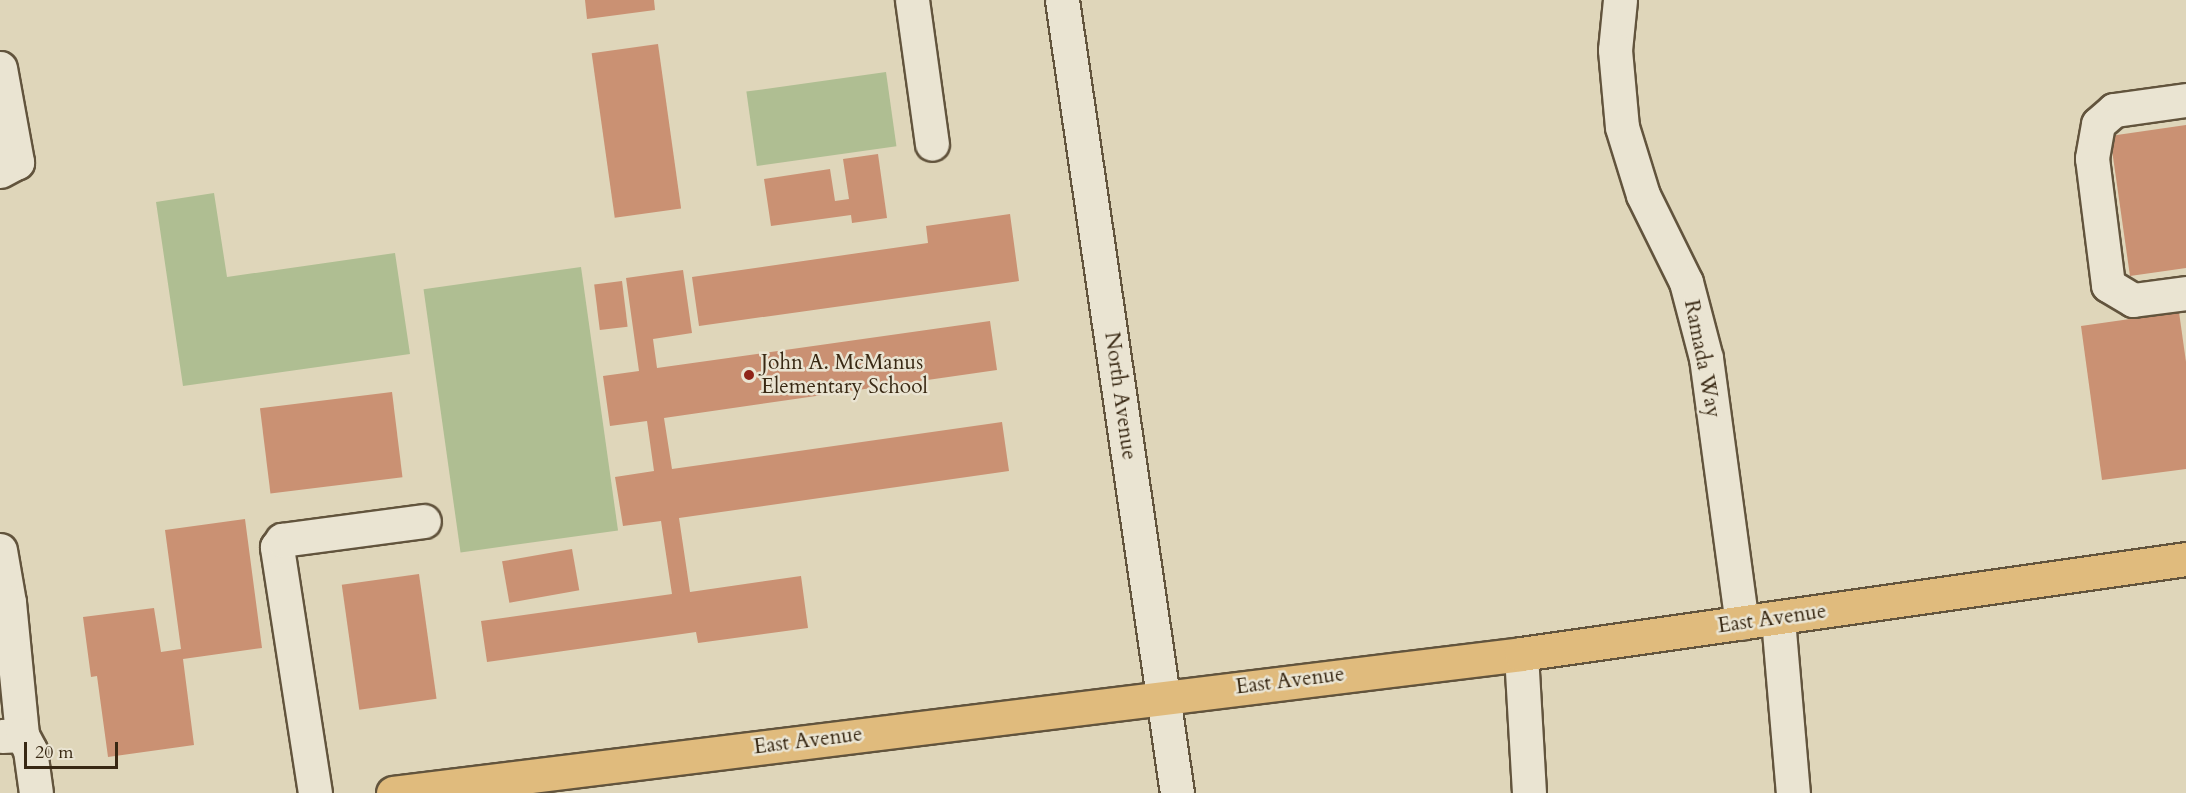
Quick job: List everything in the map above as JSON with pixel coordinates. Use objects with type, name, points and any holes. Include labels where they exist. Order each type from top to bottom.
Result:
[{"type":"main road","name":"East Avenue","points":[[393,793],[1164,696],[1521,654],[2186,559]]},
{"type":"street","points":[[912,0],[932,144]]},
{"type":"street","name":"North Avenue","points":[[1062,0],[1177,793]]},
{"type":"street","name":"Ramada Way","points":[[1620,0],[1615,50],[1622,127],[1643,195],[1686,282],[1706,357],[1742,623]]},
{"type":"street","points":[[0,68],[17,162],[0,171]]},
{"type":"street","points":[[2186,100],[2114,110],[2098,124],[2092,158],[2108,285],[2133,300],[2186,293]]},
{"type":"street","points":[[315,793],[277,547],[282,540],[424,521]]},
{"type":"street","points":[[0,550],[9,603],[11,736],[30,750],[36,793]]},
{"type":"street","points":[[1778,619],[1793,793]]},
{"type":"street","points":[[1521,654],[1529,793]]},
{"type":"green space","points":[[886,72],[896,146],[757,166],[746,92]]},
{"type":"green space","points":[[214,193],[227,277],[395,253],[410,354],[183,386],[156,202]]},
{"type":"green space","points":[[581,267],[618,530],[461,553],[424,289]]},
{"type":"building","points":[[585,0],[654,0],[655,10],[587,19]]},
{"type":"building","points":[[658,44],[681,208],[615,218],[592,53]]},
{"type":"building","points":[[2186,125],[2186,268],[2130,276],[2110,136]]},
{"type":"building","points":[[878,154],[887,218],[852,223],[851,215],[771,226],[764,179],[830,169],[835,201],[849,199],[843,159]]},
{"type":"building","points":[[1010,214],[1019,281],[699,326],[692,277],[928,243],[926,226]]},
{"type":"building","points":[[683,270],[692,333],[653,339],[657,368],[990,321],[997,370],[664,418],[672,469],[1002,422],[1009,471],[679,518],[690,592],[801,576],[808,628],[698,643],[696,632],[487,662],[481,621],[672,594],[661,521],[623,526],[615,477],[654,471],[647,421],[610,426],[603,376],[639,371],[626,278]]},
{"type":"building","points":[[622,281],[628,327],[600,330],[594,284]]},
{"type":"building","points":[[2179,312],[2186,362],[2186,469],[2102,480],[2081,326]]},
{"type":"building","points":[[392,392],[402,477],[270,494],[260,408]]},
{"type":"building","points":[[245,519],[262,648],[183,659],[194,745],[108,757],[97,676],[91,677],[83,617],[154,608],[161,652],[181,649],[165,530]]},
{"type":"building","points":[[572,549],[579,590],[509,603],[502,561]]},
{"type":"building","points":[[419,574],[437,699],[359,710],[342,585]]},
{"type":"place","name":"John A. McManus Elementary School","points":[[749,375]]}]
